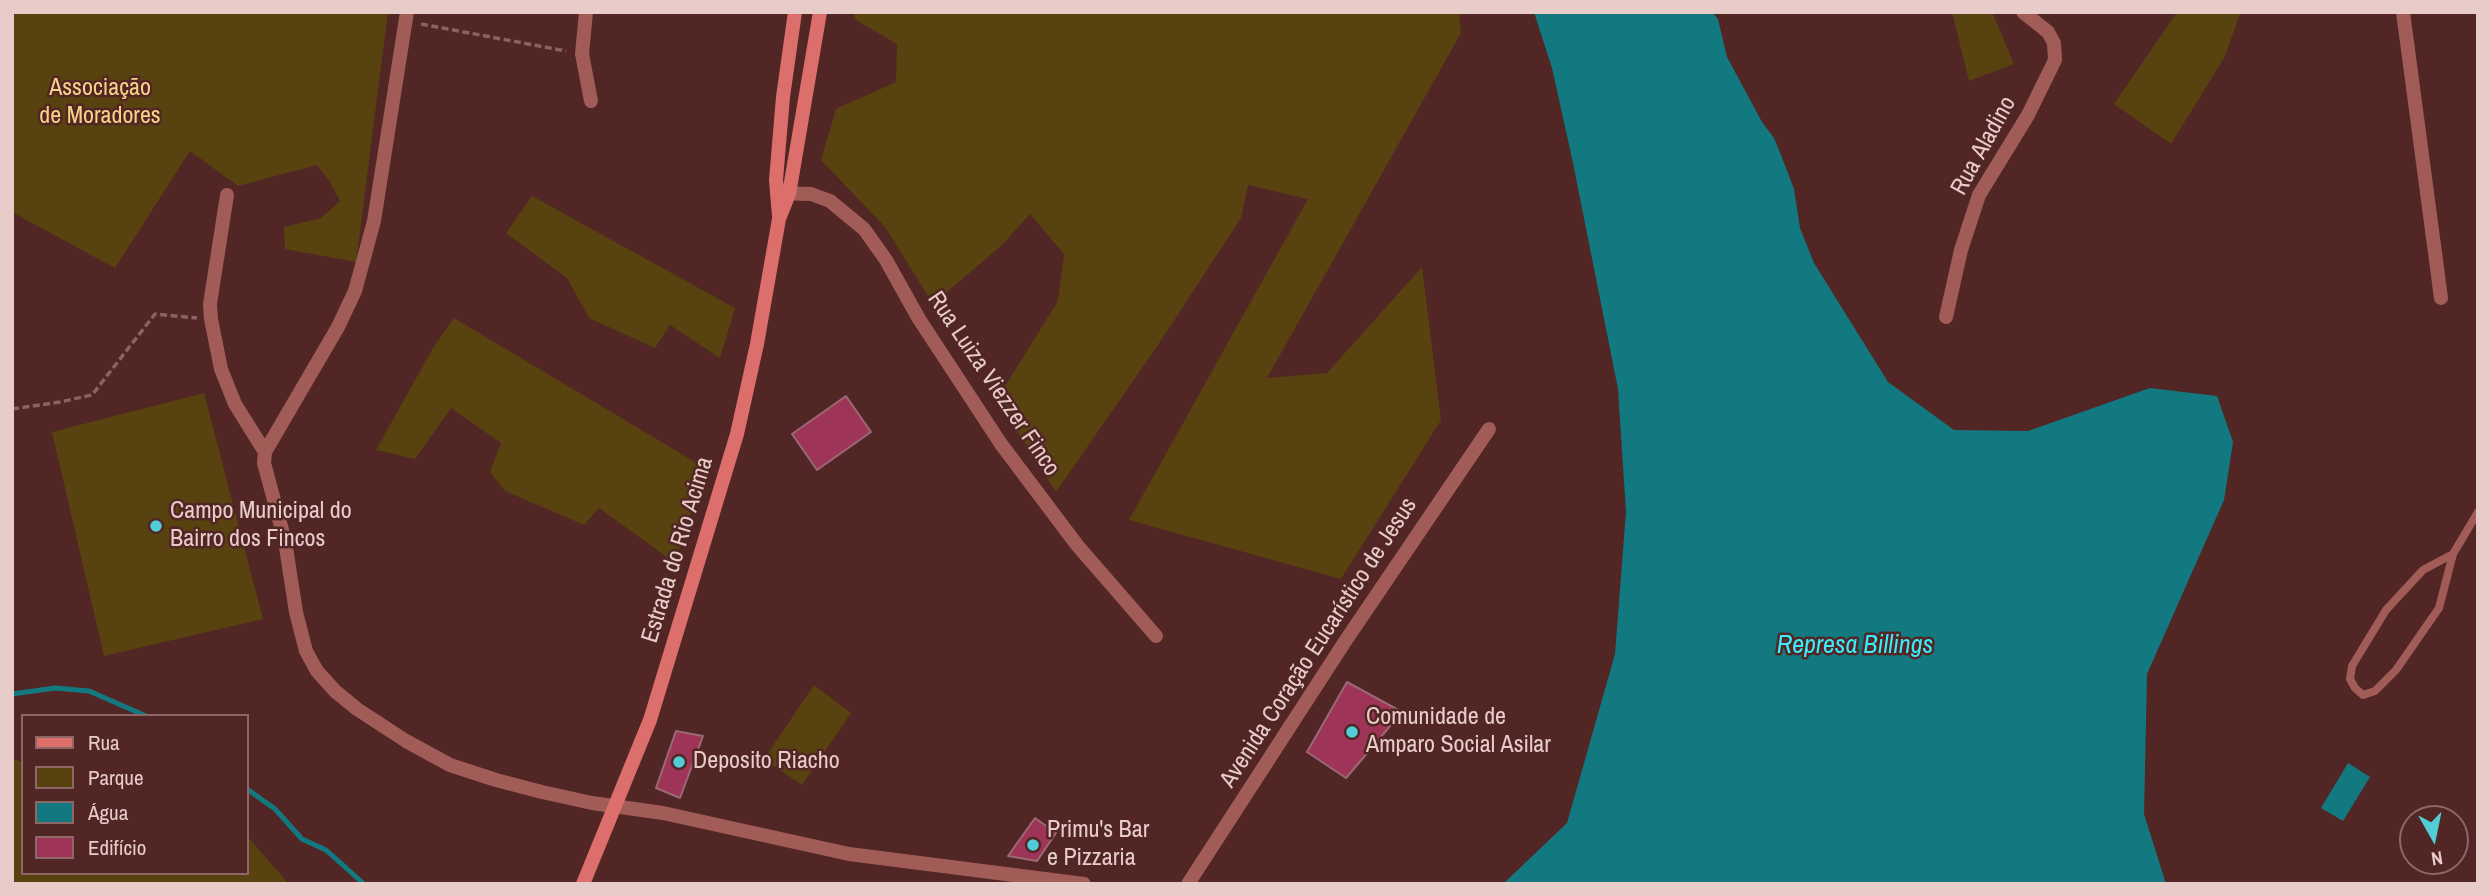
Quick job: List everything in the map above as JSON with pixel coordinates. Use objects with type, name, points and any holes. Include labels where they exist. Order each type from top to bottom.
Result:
[{"type":"main road","name":"Estrada do Rio Acima","points":[[782,194],[783,97],[795,12]]},
{"type":"main road","name":"Estrada do Rio Acima","points":[[583,884],[650,720],[737,435],[757,344],[782,194],[820,12]]},
{"type":"street","points":[[407,12],[374,221],[355,291],[338,327],[264,452],[264,463],[285,541],[301,634],[317,671],[335,691],[406,741],[450,765],[496,780],[849,854],[1084,884]]},
{"type":"street","points":[[586,12],[582,54],[591,101]]},
{"type":"street","name":"Rua Aladino","points":[[1946,317],[1961,250],[1979,195],[2028,115],[2055,60],[2054,43],[2048,32],[2023,12]]},
{"type":"street","points":[[2403,12],[2441,298]]},
{"type":"street","name":"Rua Luiza Viezzer Finco","points":[[782,194],[811,194],[830,201],[864,229],[1001,444],[1077,545],[1156,636]]},
{"type":"street","points":[[227,195],[212,288],[211,319],[227,384],[245,422],[264,452]]},
{"type":"street","name":"Avenida Coração Eucarístico de Jesus","points":[[1188,884],[1352,632],[1489,429]]},
{"type":"lane","points":[[2453,554],[2423,570],[2386,610],[2352,666],[2350,678],[2355,688],[2363,695],[2375,691],[2396,670],[2439,608],[2453,554],[2478,512]]},
{"type":"path","points":[[421,24],[582,54]]},
{"type":"path","points":[[12,409],[92,395],[155,314],[211,319]]},
{"type":"green space","name":"Associação de Moradores","points":[[12,12],[388,12],[356,262],[285,249],[284,227],[321,218],[340,201],[317,165],[238,186],[190,151],[115,268],[12,212]]},
{"type":"green space","points":[[855,12],[1459,12],[1461,33],[1267,378],[1327,373],[1422,267],[1441,420],[1341,579],[1129,520],[1308,199],[1248,185],[1241,218],[1158,345],[1056,492],[997,399],[1058,301],[1064,254],[1030,214],[1001,246],[933,304],[885,227],[821,160],[836,109],[896,82],[897,44],[854,19]]},
{"type":"green space","points":[[1952,12],[1992,12],[2014,64],[1969,81]]},
{"type":"green space","points":[[2177,12],[2241,12],[2224,58],[2171,144],[2114,104]]},
{"type":"green space","points":[[532,196],[735,308],[720,358],[670,325],[655,348],[589,318],[567,278],[506,233]]},
{"type":"green space","points":[[454,318],[705,468],[675,563],[599,508],[584,525],[505,491],[490,472],[501,443],[451,408],[415,459],[376,450],[433,348]]},
{"type":"green space","name":"Campo Municipal do Bairro dos Fincos","points":[[204,393],[263,619],[104,656],[52,432]]},
{"type":"green space","points":[[814,685],[851,713],[802,785],[764,759]]},
{"type":"green space","points":[[12,758],[21,762],[21,875],[248,875],[248,837],[289,884],[12,884]]},
{"type":"water","name":"Represa Billings","points":[[1534,12],[1712,12],[1718,19],[1727,57],[1781,155],[1794,189],[1800,228],[1814,263],[1888,382],[1954,430],[2028,431],[2150,388],[2217,396],[2233,442],[2224,500],[2147,674],[2144,814],[2166,884],[1503,884],[1567,823],[1615,654],[1626,512],[1618,389],[1552,68]]},
{"type":"water","points":[[2348,763],[2370,777],[2343,821],[2321,808]]},
{"type":"building","points":[[846,396],[871,432],[817,470],[792,434]]},
{"type":"building","name":"Comunidade de Amparo Social Asilar","points":[[1347,682],[1402,712],[1346,778],[1307,752]]},
{"type":"building","name":"Deposito Riacho","points":[[676,731],[703,736],[680,798],[656,788]]},
{"type":"building","name":"Primu's Bar e Pizzaria","points":[[1035,818],[1056,833],[1037,861],[1008,856]]},
{"type":"waterway","points":[[12,694],[55,688],[89,691],[141,714]]},
{"type":"waterway","points":[[248,790],[275,809],[302,839],[326,850],[364,884]]},
{"type":"place","name":"Campo Municipal do Bairro dos Fincos","points":[[156,526]]},
{"type":"place","name":"Comunidade de Amparo Social Asilar","points":[[1352,732]]},
{"type":"place","name":"Deposito Riacho","points":[[679,762]]},
{"type":"place","name":"Primu's Bar e Pizzaria","points":[[1033,845]]}]
